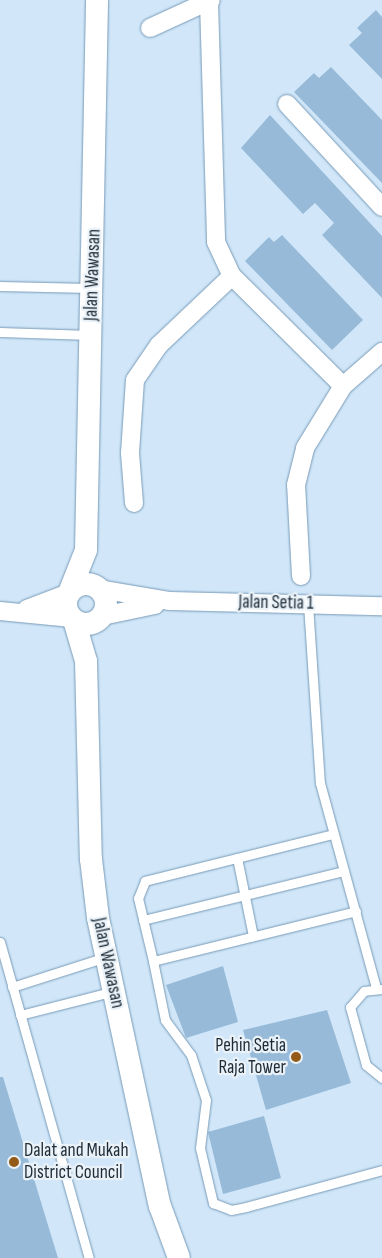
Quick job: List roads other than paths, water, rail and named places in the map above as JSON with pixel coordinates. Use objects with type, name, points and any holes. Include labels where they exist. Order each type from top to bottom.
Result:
[{"type":"street","name":"Jalan Wawasan","points":[[69,593],[86,550],[98,0]]},
{"type":"street","points":[[150,28],[210,1],[213,226],[232,276],[343,386]]},
{"type":"street","points":[[287,104],[382,207]]},
{"type":"street","points":[[134,503],[130,452],[135,380],[159,344],[232,276]]},
{"type":"street","points":[[301,576],[298,470],[314,429],[343,386],[382,352]]},
{"type":"street","name":"Jalan Wawasan","points":[[86,550],[99,589]]},
{"type":"street","points":[[0,611],[19,610],[73,619],[86,624],[102,616],[106,602],[99,589],[80,584],[69,593],[19,610]]},
{"type":"street","name":"Jalan Setia 1","points":[[99,589],[170,601],[382,606]]},
{"type":"street","points":[[69,593],[66,608],[73,619]]},
{"type":"street","name":"Jalan Setia 1","points":[[102,616],[170,601]]},
{"type":"street","name":"Jalan Wawasan","points":[[86,661],[102,616]]},
{"type":"street","name":"Jalan Wawasan","points":[[73,619],[86,661],[91,859],[106,957],[160,1206],[179,1258]]},
{"type":"lane","points":[[0,286],[93,288]]},
{"type":"lane","points":[[0,332],[92,335]]},
{"type":"lane","points":[[308,604],[316,758],[333,834],[379,988],[359,996],[350,1007],[351,1017],[366,1065],[382,1078]]},
{"type":"lane","points":[[333,834],[146,881],[138,890],[165,1020],[191,1056],[206,1100],[200,1148],[213,1203],[230,1210],[246,1207],[382,1170]]},
{"type":"lane","points":[[237,858],[253,936]]},
{"type":"lane","points":[[143,920],[344,871]]},
{"type":"lane","points":[[153,961],[356,911]]},
{"type":"lane","points":[[1,946],[89,1258]]},
{"type":"lane","points":[[12,987],[106,957]]},
{"type":"lane","points":[[20,1015],[114,991]]},
{"type":"place","name":"Pehin Setia Raja Tower","points":[[296,1057]]},
{"type":"place","name":"Dalat and Mukah District Council","points":[[14,1162]]}]
